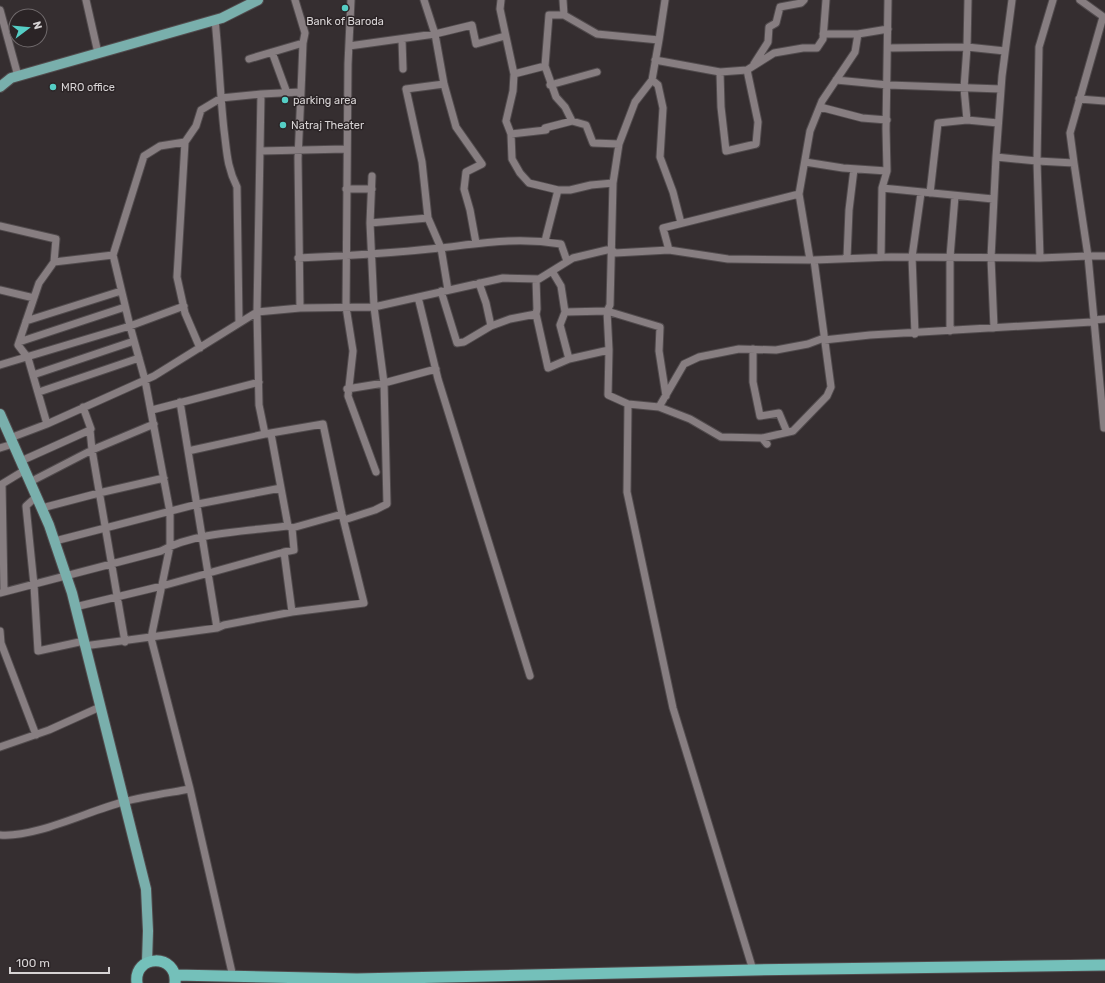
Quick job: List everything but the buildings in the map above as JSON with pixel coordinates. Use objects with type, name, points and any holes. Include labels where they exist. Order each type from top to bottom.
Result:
[{"type":"highway","points":[[137,983],[138,971],[147,962],[156,960],[164,962],[171,967],[175,979],[233,977],[357,979],[753,970],[1105,965]]},
{"type":"highway","points":[[296,983],[357,979]]},
{"type":"main road","points":[[0,86],[11,78],[215,20],[258,0]]},
{"type":"main road","points":[[0,414],[37,496],[55,541],[75,607],[146,890],[148,931],[147,962]]},
{"type":"street","points":[[86,0],[98,53]]},
{"type":"street","points":[[295,0],[305,33],[303,42],[298,150],[298,258],[300,308]]},
{"type":"street","points":[[352,0],[346,149],[346,307],[353,351],[352,371],[347,389],[348,396],[376,472]]},
{"type":"street","points":[[424,0],[436,34],[444,84],[456,127],[482,164],[466,172],[464,189],[470,210],[476,244]]},
{"type":"street","points":[[501,0],[500,9],[514,74],[513,91],[506,121],[511,134],[512,159],[520,173],[529,184],[558,190],[570,190],[591,185],[614,183]]},
{"type":"street","points":[[563,0],[564,15]]},
{"type":"street","points":[[666,0],[652,80],[635,102],[619,144],[614,183],[610,305],[607,311],[609,350],[608,395],[628,404],[659,407],[690,420],[721,437],[762,438],[793,431],[827,396],[831,387],[812,260],[800,194],[810,130],[820,107],[855,52],[858,34]]},
{"type":"street","points":[[720,72],[721,107],[726,151],[756,144],[758,122],[750,69],[768,42],[769,27],[776,23],[780,7],[801,3],[804,0]]},
{"type":"street","points":[[655,60],[720,72],[750,69],[774,53],[803,48],[817,48],[823,39],[826,0]]},
{"type":"street","points":[[881,257],[882,188],[888,171],[888,0]]},
{"type":"street","points":[[967,120],[964,88],[968,0]]},
{"type":"street","points":[[994,328],[991,257],[996,157],[1001,88],[1012,0]]},
{"type":"street","points":[[1040,258],[1037,162],[1039,47],[1054,0]]},
{"type":"street","points":[[1080,0],[1088,3],[1104,18],[1070,132],[1088,256],[1104,428]]},
{"type":"street","points":[[0,10],[18,76]]},
{"type":"street","points":[[572,121],[565,107],[556,97],[550,85],[545,66],[549,15],[564,15],[597,34],[658,40]]},
{"type":"street","points":[[215,20],[219,55],[221,98],[229,171],[237,187],[239,322]]},
{"type":"street","points":[[349,46],[402,40],[436,34],[472,25],[476,44],[505,36]]},
{"type":"street","points":[[823,34],[858,34],[888,30]]},
{"type":"street","points":[[402,40],[403,69]]},
{"type":"street","points":[[249,59],[303,42]]},
{"type":"street","points":[[888,48],[966,47],[1005,51]]},
{"type":"street","points":[[272,52],[287,93]]},
{"type":"street","points":[[514,74],[545,66]]},
{"type":"street","points":[[550,85],[597,72]]},
{"type":"street","points":[[652,80],[658,85],[663,108],[660,157],[673,192],[681,223]]},
{"type":"street","points":[[836,80],[888,85],[1001,88]]},
{"type":"street","points":[[444,84],[406,89],[422,162],[428,218],[441,248],[445,291],[457,343],[464,342],[491,326],[510,319],[536,314]]},
{"type":"street","points":[[200,348],[184,306],[177,277],[185,142],[196,126],[201,110],[221,98],[301,92]]},
{"type":"street","points":[[75,607],[118,598],[294,550],[281,488],[260,405],[257,312],[261,94]]},
{"type":"street","points":[[1079,99],[1105,102]]},
{"type":"street","points":[[820,107],[862,118],[887,120]]},
{"type":"street","points":[[930,193],[938,123],[967,120],[998,123]]},
{"type":"street","points":[[511,134],[546,130],[545,128],[572,121],[586,125],[593,143],[619,144]]},
{"type":"street","points":[[185,142],[160,146],[144,156],[113,256],[152,410],[170,512],[170,546],[151,638],[190,790],[233,977]]},
{"type":"street","points":[[260,151],[346,149]]},
{"type":"street","points":[[996,157],[1037,162],[1074,163]]},
{"type":"street","points":[[805,162],[854,169],[888,171]]},
{"type":"street","points":[[847,258],[849,210],[854,169]]},
{"type":"street","points":[[90,430],[23,466],[2,484],[2,592],[162,551],[170,546],[203,537],[290,527],[375,510],[387,504],[384,383],[374,307],[370,254],[372,176]]},
{"type":"street","points":[[882,188],[994,199]]},
{"type":"street","points":[[346,189],[372,189]]},
{"type":"street","points":[[545,241],[558,190]]},
{"type":"street","points":[[915,334],[912,256],[921,193]]},
{"type":"street","points":[[669,250],[663,228],[800,194]]},
{"type":"street","points":[[950,331],[950,256],[955,196]]},
{"type":"street","points":[[370,223],[428,218]]},
{"type":"street","points":[[0,226],[56,239],[54,262],[39,283],[18,345],[28,358],[47,424]]},
{"type":"street","points":[[298,258],[346,256],[441,248],[502,240],[545,241],[561,244],[567,261]]},
{"type":"street","points":[[611,249],[615,254],[669,250],[728,259],[812,260],[912,256],[1040,258],[1105,256]]},
{"type":"street","points":[[0,448],[83,407],[145,380],[257,312],[300,308],[374,307],[503,278],[536,279],[567,261],[611,249]]},
{"type":"street","points":[[54,262],[113,256]]},
{"type":"street","points":[[552,271],[561,286],[565,312],[560,325],[569,359]]},
{"type":"street","points":[[536,279],[536,314],[548,368],[569,359],[609,350]]},
{"type":"street","points":[[479,283],[486,303],[491,326]]},
{"type":"street","points":[[0,290],[34,298]]},
{"type":"street","points":[[26,321],[121,291]]},
{"type":"street","points":[[418,297],[436,369],[530,676]]},
{"type":"street","points":[[0,365],[28,358],[130,326],[184,306]]},
{"type":"street","points":[[19,342],[125,307]]},
{"type":"street","points":[[565,312],[607,311],[660,327],[659,351],[666,396]]},
{"type":"street","points":[[659,407],[684,364],[699,357],[739,349],[776,350],[808,344],[824,339],[1092,322],[1094,320],[1105,319]]},
{"type":"street","points":[[33,375],[134,342]]},
{"type":"street","points":[[753,350],[753,382],[760,416],[779,413],[787,432]]},
{"type":"street","points":[[38,392],[139,358]]},
{"type":"street","points":[[347,389],[384,383],[436,369]]},
{"type":"street","points":[[152,410],[259,382]]},
{"type":"street","points":[[180,402],[198,504],[217,628]]},
{"type":"street","points":[[628,404],[627,492],[673,708],[753,970]]},
{"type":"street","points":[[83,407],[92,429],[90,430],[92,450],[125,642]]},
{"type":"street","points":[[30,482],[92,450],[154,424]]},
{"type":"street","points":[[37,496],[26,506],[34,585],[38,651],[84,644],[125,642],[217,628],[224,625],[292,612],[364,603],[343,517],[323,424],[188,451]]},
{"type":"street","points":[[762,438],[767,444]]},
{"type":"street","points":[[42,508],[164,478]]},
{"type":"street","points":[[55,541],[198,504],[281,488]]},
{"type":"street","points":[[284,552],[292,612]]},
{"type":"street","points":[[0,631],[1,643],[36,734]]},
{"type":"street","points":[[0,747],[36,734],[100,707]]},
{"type":"street","points":[[0,835],[8,836],[42,828],[124,801],[190,790]]},
{"type":"place","name":"Bank of Baroda","points":[[345,8]]},
{"type":"place","name":"MRO office","points":[[53,87]]},
{"type":"place","name":"parking area","points":[[285,100]]},
{"type":"place","name":"Natraj Theater","points":[[283,125]]}]
